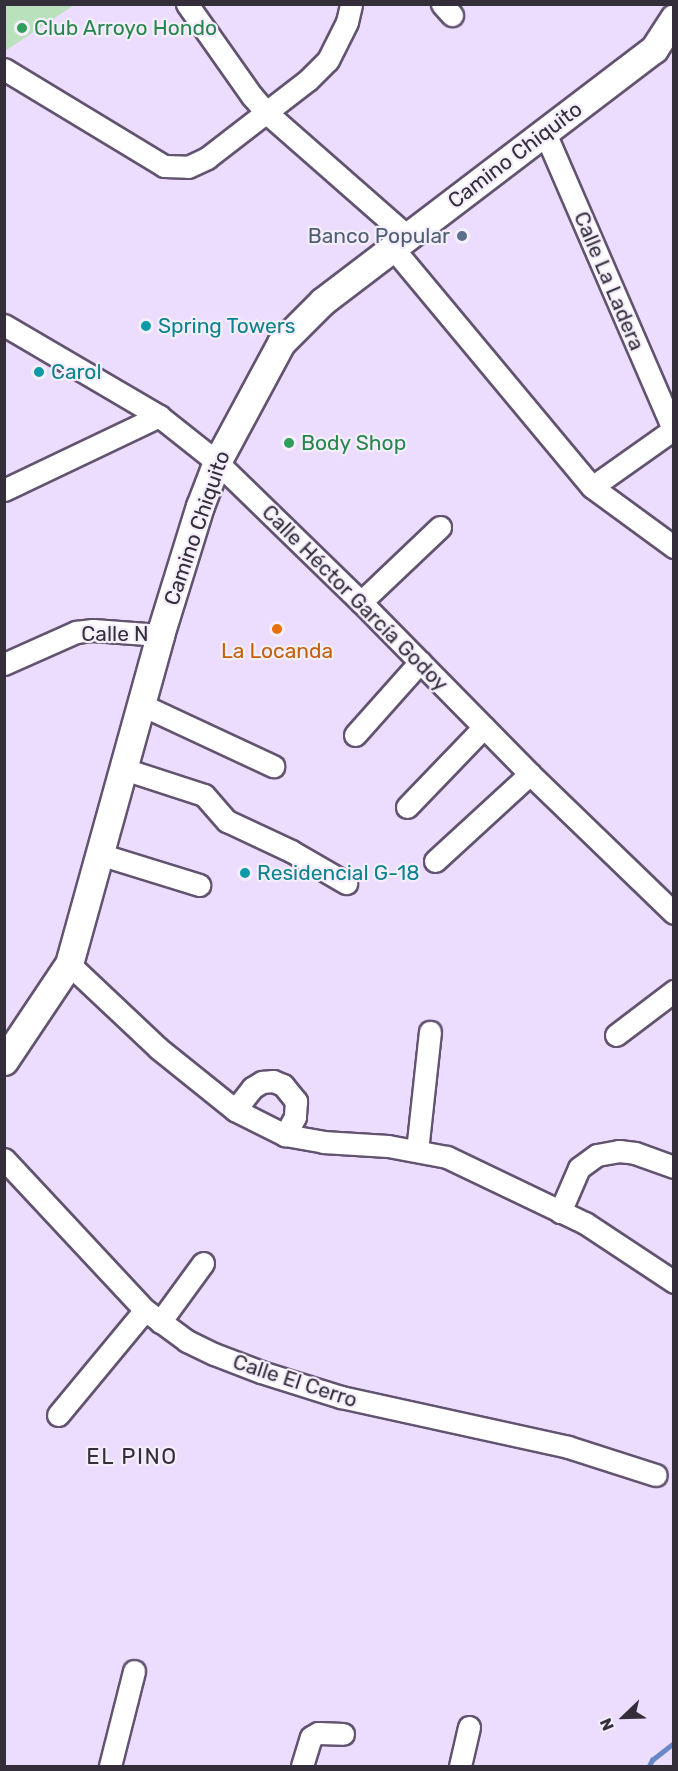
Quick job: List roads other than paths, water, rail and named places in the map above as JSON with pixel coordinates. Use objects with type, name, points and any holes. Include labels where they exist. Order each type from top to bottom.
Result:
[{"type":"main road","name":"Camino Chiquito","points":[[4,1061],[69,964],[160,634],[200,506],[217,462],[281,343],[323,302],[669,38]]},
{"type":"street","points":[[188,4],[252,96],[400,242],[592,487],[674,547]]},
{"type":"street","points":[[4,69],[164,166],[188,167],[207,158],[267,113],[328,60],[346,22],[351,4]]},
{"type":"street","name":"Calle La Ladera","points":[[545,133],[673,429]]},
{"type":"street","name":"Calle Héctor García Godoy","points":[[4,325],[159,416],[217,462],[674,914]]},
{"type":"street","points":[[4,489],[159,416]]},
{"type":"street","points":[[592,487],[673,429]]},
{"type":"street","points":[[361,602],[440,528]]},
{"type":"street","name":"Calle N","points":[[4,664],[76,632],[93,630],[160,634]]},
{"type":"street","points":[[356,735],[420,662]]},
{"type":"street","points":[[142,705],[273,766]]},
{"type":"street","points":[[407,807],[484,727]]},
{"type":"street","points":[[124,769],[204,795],[226,820],[291,851],[346,883]]},
{"type":"street","points":[[435,861],[530,774]]},
{"type":"street","points":[[99,854],[199,885]]},
{"type":"street","points":[[69,964],[158,1048],[235,1110],[285,1135],[417,1151],[447,1157],[585,1223],[674,1282]]},
{"type":"street","points":[[616,1035],[674,991]]},
{"type":"street","points":[[417,1151],[430,1032]]},
{"type":"street","points":[[235,1110],[252,1088],[262,1082],[273,1081],[284,1085],[296,1101],[295,1117],[285,1135]]},
{"type":"street","points":[[560,1212],[579,1168],[597,1155],[627,1152],[674,1167]]},
{"type":"street","name":"Calle El Cerro","points":[[4,1159],[153,1316],[188,1341],[214,1354],[272,1376],[378,1407],[568,1447],[656,1475]]},
{"type":"street","points":[[58,1415],[203,1263]]},
{"type":"street","points":[[110,1767],[134,1671]]},
{"type":"street","points":[[460,1767],[469,1727]]},
{"type":"street","points":[[302,1767],[311,1737],[318,1733],[343,1734]]},
{"type":"waterway","points":[[649,1766],[652,1760],[674,1743]]},
{"type":"place","name":"Club Arroyo Hondo","points":[[22,28]]},
{"type":"place","name":"Banco Popular","points":[[462,236]]},
{"type":"place","name":"Spring Towers","points":[[146,326]]},
{"type":"place","name":"Carol","points":[[39,372]]},
{"type":"place","name":"Body Shop","points":[[289,443]]},
{"type":"place","name":"La Locanda","points":[[277,629]]},
{"type":"place","name":"Residencial G-18","points":[[245,873]]},
{"type":"district","name":"EL PINO","points":[[132,1457]]}]
